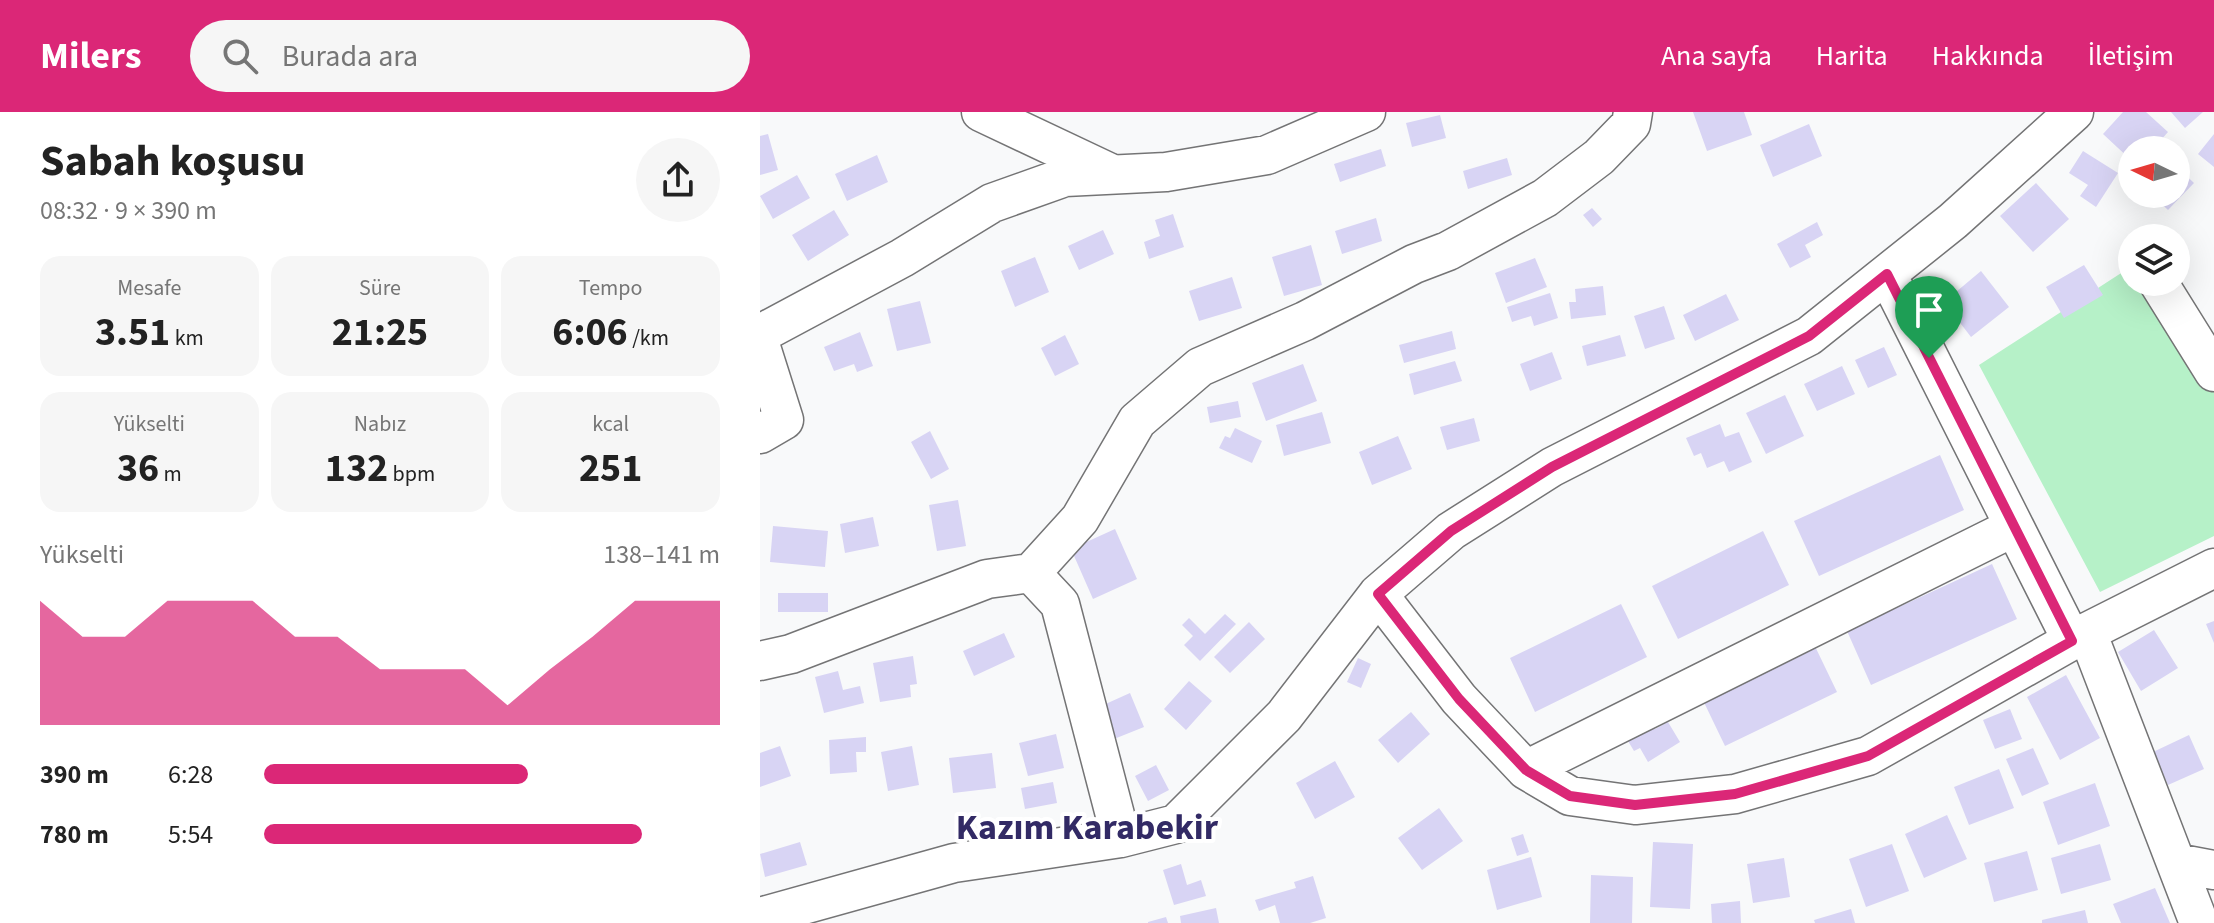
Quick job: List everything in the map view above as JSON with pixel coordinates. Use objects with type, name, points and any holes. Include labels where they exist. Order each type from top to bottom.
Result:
[{"type":"street","points":[[981,112],[1114,175]]},
{"type":"street","points":[[760,334],[902,258],[992,203],[1065,177],[1166,172],[1267,155],[1366,112]]},
{"type":"street","points":[[760,661],[791,654],[987,579],[1031,573],[1080,519],[1137,421],[1200,367],[1305,321],[1414,264],[1448,251],[1545,198],[1599,157],[1631,124],[1633,112]]},
{"type":"street","points":[[760,917],[954,863],[1121,838],[1176,824],[1284,716],[1378,594],[1451,531],[1552,467],[1809,336],[1953,221],[2074,112]]},
{"type":"street","points":[[1887,274],[2014,527],[2079,637],[2199,923]]},
{"type":"street","points":[[2167,296],[2214,372]]},
{"type":"street","points":[[760,344],[784,420],[760,434]]},
{"type":"street","points":[[1526,770],[2014,527]]},
{"type":"street","points":[[1378,594],[1459,699],[1526,770],[1570,796],[1635,805],[1735,794],[1868,756],[2079,637],[2214,568]]},
{"type":"street","points":[[1031,573],[1060,604],[1121,838]]},
{"type":"street","points":[[2176,863],[2214,870]]},
{"type":"green space","points":[[2118,275],[2118,296],[2156,296],[2214,389],[2214,536],[2100,592],[1979,365]]},
{"type":"building","points":[[1693,112],[1744,112],[1752,135],[1707,151]]},
{"type":"building","points":[[2123,112],[2146,112],[2168,132],[2164,136],[2118,136],[2118,148],[2103,134]]},
{"type":"building","points":[[2171,112],[2203,112],[2185,128]]},
{"type":"building","points":[[1440,115],[1446,138],[1412,147],[1406,123]]},
{"type":"building","points":[[1809,124],[1822,156],[1773,177],[1760,145]]},
{"type":"building","points":[[768,134],[778,170],[760,175],[760,136]]},
{"type":"building","points":[[2214,134],[2214,167],[2198,154]]},
{"type":"building","points":[[1381,149],[1386,166],[1340,182],[1334,164]]},
{"type":"building","points":[[2083,151],[2118,173],[2096,207],[2080,196],[2088,185],[2069,173]]},
{"type":"building","points":[[877,155],[888,182],[847,201],[835,174]]},
{"type":"building","points":[[1507,158],[1512,175],[1468,189],[1463,171]]},
{"type":"building","points":[[797,175],[810,198],[773,219],[760,196]]},
{"type":"building","points":[[2036,183],[2069,219],[2033,252],[2000,216]]},
{"type":"building","points":[[1592,208],[1602,219],[1593,227],[1583,215]]},
{"type":"building","points":[[834,210],[849,235],[808,261],[792,235]]},
{"type":"building","points":[[1173,214],[1184,247],[1149,259],[1144,242],[1160,236],[1155,220]]},
{"type":"building","points":[[1376,218],[1382,241],[1342,254],[1335,231]]},
{"type":"building","points":[[1817,222],[1823,235],[1805,245],[1811,257],[1790,268],[1777,244]]},
{"type":"building","points":[[1103,230],[1114,254],[1079,270],[1068,246]]},
{"type":"building","points":[[1311,245],[1322,285],[1284,296],[1272,257]]},
{"type":"building","points":[[1035,257],[1049,292],[1015,307],[1001,271]]},
{"type":"building","points":[[1535,258],[1547,287],[1506,303],[1495,273]]},
{"type":"building","points":[[2084,265],[2103,295],[2064,318],[2046,287]]},
{"type":"building","points":[[1981,271],[2009,307],[1971,337],[1944,302]]},
{"type":"building","points":[[1232,277],[1242,308],[1199,321],[1189,291]]},
{"type":"building","points":[[1603,286],[1606,315],[1571,319],[1569,302],[1576,302],[1575,289]]},
{"type":"building","points":[[1550,293],[1558,318],[1534,326],[1531,316],[1512,322],[1507,307]]},
{"type":"building","points":[[1726,294],[1739,320],[1695,341],[1683,315]]},
{"type":"building","points":[[920,301],[931,343],[897,351],[887,309]]},
{"type":"building","points":[[1664,306],[1675,339],[1645,349],[1634,316]]},
{"type":"building","points":[[1452,331],[1456,349],[1404,363],[1399,345]]},
{"type":"building","points":[[860,332],[873,366],[857,372],[854,364],[834,371],[824,347]]},
{"type":"building","points":[[1065,335],[1079,364],[1055,376],[1041,348]]},
{"type":"building","points":[[1620,335],[1626,356],[1587,366],[1582,346]]},
{"type":"building","points":[[1884,347],[1897,375],[1868,388],[1855,360]]},
{"type":"building","points":[[1552,352],[1562,379],[1530,391],[1520,364]]},
{"type":"building","points":[[1455,361],[1462,381],[1414,395],[1409,374]]},
{"type":"building","points":[[1303,364],[1317,401],[1266,421],[1252,383]]},
{"type":"building","points":[[1842,366],[1855,394],[1817,411],[1804,384]]},
{"type":"building","points":[[1785,395],[1804,436],[1766,454],[1746,413]]},
{"type":"building","points":[[1238,401],[1241,417],[1210,423],[1207,407]]},
{"type":"building","points":[[1322,412],[1331,443],[1284,456],[1276,425]]},
{"type":"building","points":[[1474,418],[1480,441],[1447,450],[1440,427]]},
{"type":"building","points":[[1720,424],[1725,437],[1739,432],[1752,462],[1729,472],[1724,461],[1707,468],[1701,453],[1694,456],[1686,438]]},
{"type":"building","points":[[1235,428],[1262,441],[1252,463],[1219,448],[1225,436],[1230,438]]},
{"type":"building","points":[[930,431],[949,469],[931,479],[911,442]]},
{"type":"building","points":[[1398,436],[1412,469],[1372,485],[1359,452]]},
{"type":"building","points":[[1940,455],[1964,510],[1819,576],[1794,521]]},
{"type":"building","points":[[958,500],[966,546],[937,551],[929,505]]},
{"type":"building","points":[[873,517],[879,546],[845,553],[840,524]]},
{"type":"building","points":[[773,526],[828,531],[825,567],[770,562]]},
{"type":"building","points":[[1115,529],[1137,579],[1093,599],[1071,549]]},
{"type":"building","points":[[1763,531],[1789,585],[1678,639],[1652,586]]},
{"type":"building","points":[[1992,564],[2017,619],[1871,685],[1847,631]]},
{"type":"building","points":[[778,593],[828,593],[828,612],[778,612]]},
{"type":"building","points":[[1621,604],[1647,657],[1535,712],[1510,658]]},
{"type":"building","points":[[1225,614],[1236,624],[1200,661],[1184,645],[1193,636],[1182,625],[1189,618],[1205,634]]},
{"type":"building","points":[[2214,621],[2214,643],[2206,624]]},
{"type":"building","points":[[1249,622],[1265,639],[1230,673],[1214,657]]},
{"type":"building","points":[[2154,630],[2178,668],[2141,691],[2118,652]]},
{"type":"building","points":[[1004,633],[1015,657],[974,676],[963,651]]},
{"type":"building","points":[[1811,638],[1837,692],[1725,746],[1699,692]]},
{"type":"building","points":[[913,656],[917,684],[910,685],[911,697],[880,702],[873,663]]},
{"type":"building","points":[[1358,658],[1371,664],[1361,688],[1347,682]]},
{"type":"building","points":[[838,671],[843,690],[860,686],[864,703],[824,713],[815,677]]},
{"type":"building","points":[[2066,675],[2100,738],[2060,760],[2027,697]]},
{"type":"building","points":[[1189,681],[1212,701],[1186,730],[1164,709]]},
{"type":"building","points":[[1130,693],[1144,727],[1104,743],[1090,711]]},
{"type":"building","points":[[2010,709],[2022,739],[1995,749],[1983,720]]},
{"type":"building","points":[[1411,712],[1430,734],[1398,763],[1378,740]]},
{"type":"building","points":[[1647,716],[1655,729],[1668,722],[1680,742],[1648,762],[1640,748],[1634,751],[1622,731]]},
{"type":"building","points":[[1056,734],[1064,768],[1028,776],[1019,743]]},
{"type":"building","points":[[2189,735],[2204,769],[2168,785],[2153,752]]},
{"type":"building","points":[[866,737],[866,752],[856,752],[857,772],[830,774],[829,740]]},
{"type":"building","points":[[780,746],[791,776],[760,787],[760,753]]},
{"type":"building","points":[[912,746],[919,785],[888,791],[881,752]]},
{"type":"building","points":[[2033,748],[2049,784],[2022,796],[2006,759]]},
{"type":"building","points":[[992,753],[996,788],[953,793],[949,758]]},
{"type":"building","points":[[1335,761],[1355,797],[1315,819],[1296,783]]},
{"type":"building","points":[[1156,765],[1169,790],[1148,801],[1135,776]]},
{"type":"building","points":[[1999,769],[2014,808],[1969,825],[1954,787]]},
{"type":"building","points":[[1053,782],[1057,803],[1025,809],[1021,788]]},
{"type":"building","points":[[2095,783],[2110,826],[2058,845],[2043,802]]},
{"type":"building","points":[[1439,808],[1463,841],[1422,870],[1398,838]]},
{"type":"building","points":[[1947,815],[1967,859],[1924,878],[1905,834]]},
{"type":"building","points":[[1523,834],[1529,852],[1517,856],[1511,838]]},
{"type":"building","points":[[800,842],[807,865],[765,877],[760,854]]},
{"type":"building","points":[[1653,842],[1693,844],[1690,909],[1650,907]]},
{"type":"building","points":[[1892,844],[1909,891],[1866,907],[1849,859]]},
{"type":"building","points":[[2100,844],[2111,880],[2061,894],[2051,858]]},
{"type":"building","points":[[2027,851],[2038,890],[1994,902],[1984,863]]},
{"type":"building","points":[[1531,857],[1542,897],[1497,910],[1487,870]]},
{"type":"building","points":[[1784,858],[1790,897],[1753,903],[1747,864]]},
{"type":"building","points":[[1181,864],[1187,885],[1201,880],[1206,896],[1174,905],[1163,870]]},
{"type":"building","points":[[1591,875],[1633,877],[1632,923],[1590,923]]},
{"type":"building","points":[[1313,876],[1326,918],[1310,923],[1280,923],[1275,905],[1259,911],[1255,900],[1296,888],[1294,882]]},
{"type":"building","points":[[2155,888],[2170,923],[2121,923],[2113,904]]},
{"type":"building","points":[[1740,901],[1741,923],[1712,923],[1711,904]]},
{"type":"building","points":[[1216,908],[1219,923],[1181,923],[1180,916]]},
{"type":"building","points":[[1851,909],[1855,923],[1815,923],[1814,920]]},
{"type":"building","points":[[2085,910],[2088,923],[2042,923],[2042,920]]},
{"type":"building","points":[[1166,917],[1168,923],[1148,923],[1148,922]]},
{"type":"district","name":"Kazım Karabekir","points":[[1087,827]]},
{"type":"route","points":[[1887,274],[1929,358],[2072,641],[1868,756],[1735,794],[1635,805],[1570,796],[1526,770],[1459,699],[1378,594],[1451,531],[1552,467],[1809,336],[1887,274]]}]
